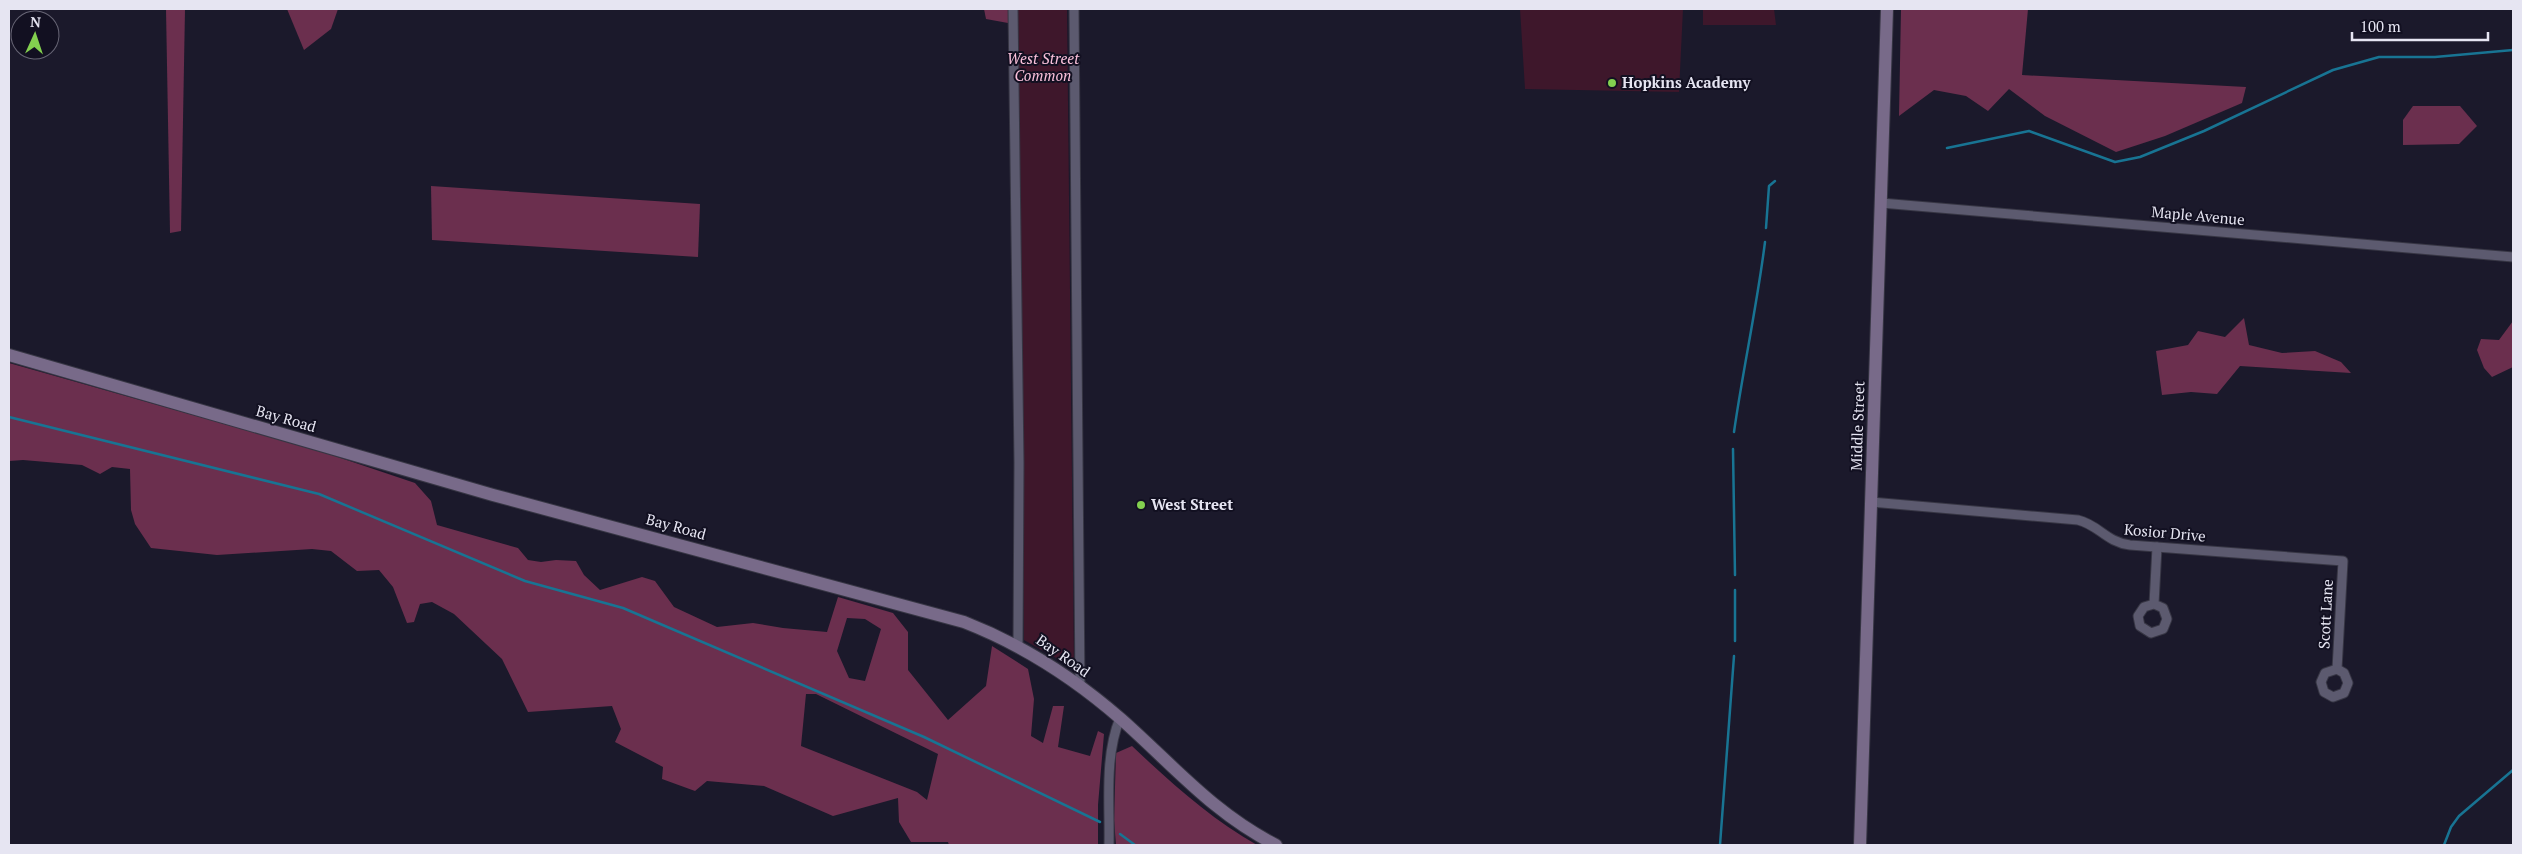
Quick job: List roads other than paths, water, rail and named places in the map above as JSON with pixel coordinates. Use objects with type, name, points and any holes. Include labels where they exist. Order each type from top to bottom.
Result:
[{"type":"main road","name":"Middle Street","points":[[1860,845],[1887,9]]},
{"type":"main road","name":"Bay Road","points":[[9,356],[492,495],[964,622],[1018,645],[1045,661],[1120,718],[1195,790],[1234,820],[1276,845]]},
{"type":"street","points":[[1013,9],[1019,463],[1018,645]]},
{"type":"street","points":[[1074,9],[1080,687]]},
{"type":"street","name":"Maple Avenue","points":[[1881,203],[2513,257]]},
{"type":"street","name":"Kosior Drive","points":[[1872,502],[2078,520],[2093,526],[2115,542],[2343,561]]},
{"type":"street","points":[[2154,604],[2157,547]]},
{"type":"street","name":"Scott Lane","points":[[2337,669],[2343,561]]},
{"type":"street","points":[[1109,845],[1110,763],[1113,736],[1120,718]]},
{"type":"waterway","points":[[1947,148],[2029,131],[2115,162],[2140,157],[2204,131],[2333,70],[2379,57],[2435,57],[2513,50]]},
{"type":"waterway","points":[[1766,228],[1769,186],[1775,181]]},
{"type":"waterway","points":[[1734,432],[1765,242]]},
{"type":"waterway","points":[[9,417],[319,494],[525,581],[623,608],[924,737],[1100,822]]},
{"type":"waterway","points":[[1733,449],[1735,575]]},
{"type":"waterway","points":[[1735,590],[1735,641]]},
{"type":"waterway","points":[[1720,845],[1734,656]]},
{"type":"waterway","points":[[2444,845],[2451,827],[2459,816],[2513,770]]},
{"type":"waterway","points":[[1120,834],[1135,845]]},
{"type":"place","name":"Hopkins Academy","points":[[1612,83]]},
{"type":"place","name":"West Street","points":[[1141,505]]},
{"type":"park label","name":"West Street Common","points":[[1043,68]]}]
